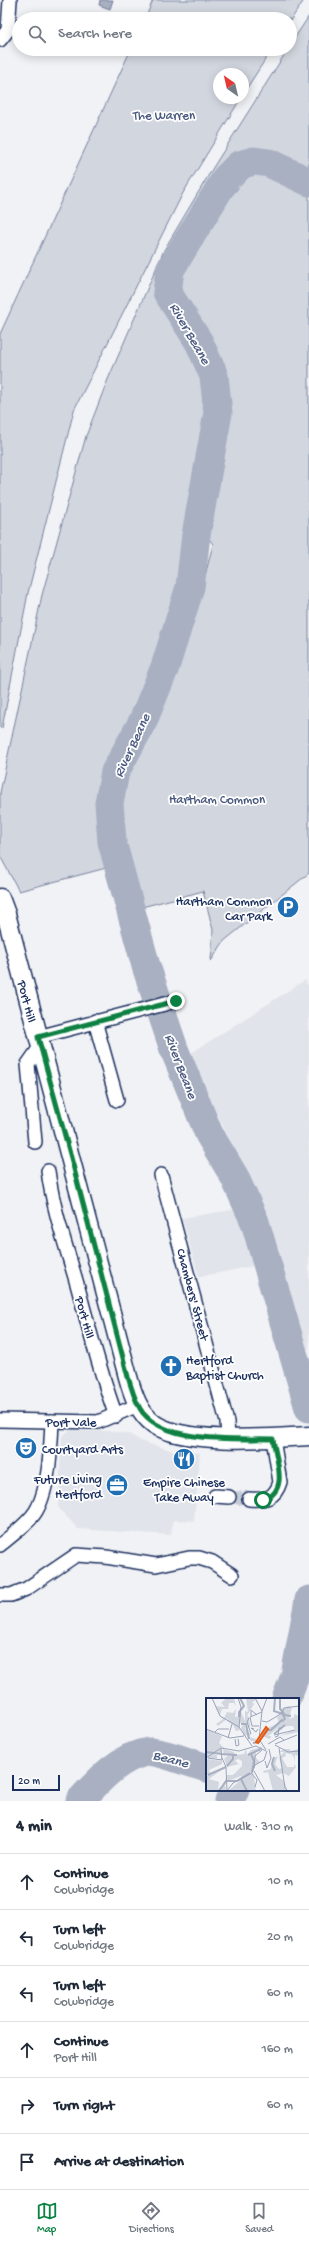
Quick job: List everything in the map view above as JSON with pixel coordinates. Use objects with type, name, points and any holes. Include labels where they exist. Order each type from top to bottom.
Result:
[{"type":"main road","name":"Port Hill","points":[[0,898],[10,928],[128,1377],[138,1405]]},
{"type":"main road","points":[[138,1405],[147,1417],[162,1429],[185,1435],[281,1438],[309,1436]]},
{"type":"street","points":[[0,40],[8,30],[10,0]]},
{"type":"street","points":[[35,1142],[28,1064],[39,1042],[96,1021],[176,1001]]},
{"type":"street","points":[[96,1021],[117,1100]]},
{"type":"street","name":"Port Hill","points":[[48,1171],[51,1191],[82,1303],[106,1389],[116,1416]]},
{"type":"street","name":"Chambers' Street","points":[[161,1175],[227,1422],[228,1437]]},
{"type":"street","name":"Port Vale","points":[[0,1420],[98,1422],[116,1416],[138,1405]]},
{"type":"street","points":[[0,1544],[31,1516],[40,1502],[48,1468],[52,1421]]},
{"type":"street","points":[[249,1499],[263,1500],[269,1498],[278,1488],[280,1482],[281,1438]]},
{"type":"street","points":[[215,1496],[229,1497]]},
{"type":"street","points":[[0,1594],[11,1596],[26,1589],[76,1556],[106,1557],[151,1565],[198,1558],[212,1562],[232,1575]]},
{"type":"shaded area","points":[[305,980],[309,987],[309,1349],[303,1350],[279,1262],[257,1196],[188,1055]]},
{"type":"shaded area","points":[[244,1208],[262,1264],[199,1277],[182,1218]]},
{"type":"shaded area","points":[[70,1430],[110,1431],[129,1434],[143,1442],[174,1451],[200,1453],[194,1521],[173,1520],[171,1535],[78,1529],[58,1507],[62,1436]]},
{"type":"green space","points":[[153,0],[304,0],[296,12],[148,12]]},
{"type":"green space","points":[[309,16],[309,171],[265,152],[234,158],[222,171],[159,282],[162,310],[187,346],[201,371],[207,401],[205,438],[196,472],[180,582],[142,702],[115,750],[102,781],[96,809],[99,829],[110,867],[19,891],[0,856],[0,793],[42,595],[86,436],[106,384],[164,250],[214,166],[284,56],[297,56],[297,34]]},
{"type":"green space","name":"The Warren","points":[[128,56],[267,56],[249,85],[249,68],[213,68],[213,104],[237,104],[183,193],[74,410],[28,593],[2,728],[0,728],[0,334]]},
{"type":"green space","name":"Hartham Common","points":[[262,167],[268,168],[309,191],[309,873],[224,941],[211,961],[213,930],[203,891],[142,907],[121,830],[121,807],[125,782],[133,758],[155,720],[197,608],[213,544],[206,535],[230,411],[228,380],[224,363],[193,317],[180,305],[175,288],[213,221],[239,187]]},
{"type":"water","points":[[100,0],[113,0],[110,9],[99,5]]},
{"type":"waterway","name":"River Beane","points":[[309,182],[269,163],[254,161],[239,165],[226,178],[170,270],[167,292],[199,342],[214,376],[218,413],[196,535],[190,587],[165,667],[143,721],[115,772],[109,803],[112,842],[146,966],[174,1049],[209,1134],[234,1176],[255,1222],[309,1408]]},
{"type":"waterway","name":"River Beane","points":[[286,1698],[295,1676],[309,1600]]},
{"type":"waterway","name":"Beane","points":[[80,1801],[110,1770],[138,1754],[148,1752],[159,1753],[206,1768]]},
{"type":"waterway","name":"River Beane","points":[[229,1801],[234,1791]]},
{"type":"tunnel","points":[[229,1497],[249,1499]]},
{"type":"place","name":"Hartham Common Car Park","points":[[288,907]]},
{"type":"place","name":"Hertford Baptist Church","points":[[171,1366]]},
{"type":"place","name":"Courtyard Arts","points":[[26,1448]]},
{"type":"place","name":"Empire Chinese Take Away","points":[[184,1459]]},
{"type":"place","name":"Future Living Hertford","points":[[117,1485]]},
{"type":"route","points":[[176,1001],[38,1037],[132,1392],[138,1405],[142,1412],[154,1424],[162,1429],[185,1435],[273,1439],[280,1482],[275,1493],[269,1498],[263,1500]]}]
